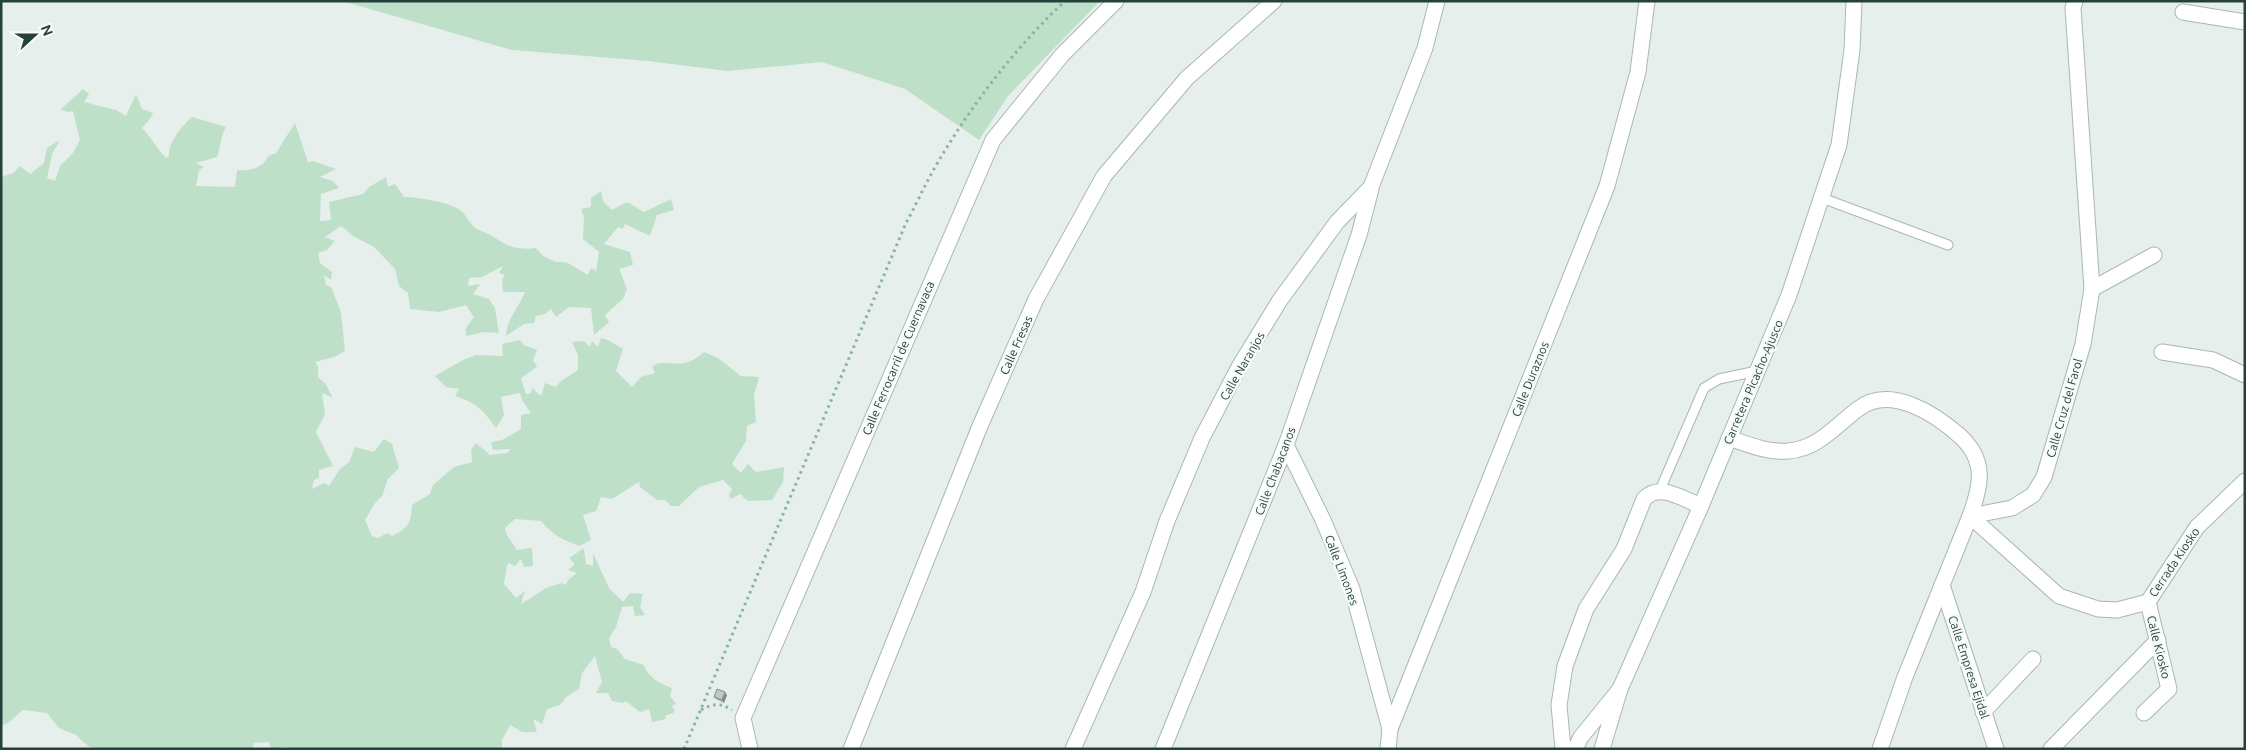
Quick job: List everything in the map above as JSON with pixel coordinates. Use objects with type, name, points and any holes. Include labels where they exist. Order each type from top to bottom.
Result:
[{"type":"street","name":"Calle Ferrocarril de Cuernavaca","points":[[743,718],[993,140],[1062,55],[1116,1]]},
{"type":"street","name":"Calle Fresas","points":[[851,749],[980,426],[1036,300],[1104,176],[1187,78],[1274,1]]},
{"type":"street","name":"Calle Naranjos","points":[[1073,749],[1143,592],[1167,521],[1202,438],[1239,367],[1280,300],[1337,222],[1372,187],[1425,48],[1437,1]]},
{"type":"street","name":"Calle Duraznos","points":[[1388,749],[1390,729],[1607,186],[1638,72],[1647,1]]},
{"type":"street","name":"Carretera Picacho-Ajusco","points":[[1602,749],[1620,689],[1701,506],[1790,295],[1839,145],[1852,50],[1854,1]]},
{"type":"street","name":"Calle Cruz del Farol","points":[[1970,516],[2012,508],[2033,495],[2044,478],[2083,344],[2092,289],[2073,8],[2075,1]]},
{"type":"street","points":[[2184,12],[2245,22]]},
{"type":"street","name":"Calle Chabacanos","points":[[1163,749],[1286,445],[1360,235],[1372,187]]},
{"type":"street","points":[[2092,289],[2154,255]]},
{"type":"street","points":[[2162,352],[2213,360],[2245,375]]},
{"type":"street","points":[[1729,438],[1766,450],[1787,452],[1807,447],[1823,438],[1859,408],[1873,402],[1894,401],[1915,406],[1934,416],[1963,440],[1972,452],[1979,468],[1980,489],[1905,676],[1880,749]]},
{"type":"street","name":"Calle Limones","points":[[1286,445],[1323,520],[1352,589],[1390,729]]},
{"type":"street","name":"Cerrada Kiosko","points":[[2148,602],[2197,527],[2245,481]]},
{"type":"street","points":[[1563,749],[1559,705],[1565,666],[1586,609],[1624,549],[1644,499],[1650,493],[1660,490],[1701,506]]},
{"type":"street","name":"Calle Kiosko","points":[[1970,516],[2059,596],[2098,609],[2117,610],[2148,602],[2169,690],[2144,712]]},
{"type":"street","name":"Calle Empresa Ejidal","points":[[1942,585],[1996,749]]},
{"type":"street","points":[[2051,749],[2158,640]]},
{"type":"street","points":[[1983,712],[2033,659]]},
{"type":"street","points":[[1575,749],[1581,737],[1620,689]]},
{"type":"street","points":[[743,718],[750,749]]},
{"type":"lane","points":[[1822,198],[1948,245]]},
{"type":"lane","points":[[1660,490],[1704,388],[1719,379],[1757,371]]},
{"type":"path","points":[[684,749],[906,223],[938,162],[976,105],[1008,61],[1065,1]]},
{"type":"path","points":[[701,710],[715,704],[721,704],[743,718]]},
{"type":"green space","points":[[342,1],[1100,1],[1008,96],[979,140],[905,89],[822,62],[727,71],[648,61],[512,50]]},
{"type":"green space","points":[[83,89],[89,94],[84,102],[116,110],[126,116],[136,94],[142,109],[153,113],[142,128],[166,158],[169,157],[169,151],[176,135],[192,117],[226,127],[217,157],[196,163],[204,167],[199,170],[196,186],[235,187],[237,170],[251,169],[263,164],[268,156],[276,153],[295,123],[308,162],[313,161],[336,169],[320,177],[333,181],[339,188],[321,194],[320,221],[331,220],[329,202],[363,194],[369,187],[386,177],[388,187],[395,184],[404,197],[433,200],[455,207],[462,212],[475,228],[504,243],[521,248],[536,248],[543,256],[556,262],[566,262],[588,275],[591,268],[596,271],[599,252],[583,239],[584,217],[581,209],[591,207],[591,198],[601,191],[603,201],[612,210],[627,202],[644,212],[671,199],[674,210],[657,215],[650,236],[625,224],[623,229],[618,227],[604,244],[630,252],[633,265],[619,269],[627,289],[623,299],[605,315],[609,322],[594,335],[591,308],[569,307],[556,317],[551,309],[545,314],[536,316],[534,323],[524,324],[506,336],[511,319],[525,292],[503,292],[502,279],[505,275],[499,273],[503,266],[482,277],[469,278],[468,286],[480,284],[473,294],[489,299],[495,308],[499,333],[484,332],[466,336],[466,328],[474,317],[466,305],[439,312],[410,309],[408,293],[399,286],[395,269],[374,247],[353,236],[341,226],[325,237],[335,241],[327,250],[318,253],[320,263],[332,272],[331,280],[324,275],[326,285],[331,287],[341,312],[345,351],[334,357],[315,362],[318,366],[318,377],[325,383],[333,398],[322,393],[325,414],[316,432],[333,466],[319,470],[319,478],[314,480],[312,489],[324,483],[329,486],[339,470],[349,462],[355,447],[374,452],[384,439],[392,444],[399,468],[388,479],[382,496],[375,503],[365,520],[372,536],[378,538],[387,533],[392,536],[408,525],[412,505],[430,494],[433,485],[454,467],[472,462],[471,450],[476,443],[490,455],[507,453],[511,449],[493,450],[491,442],[502,440],[521,429],[521,415],[531,413],[522,400],[520,393],[501,397],[504,415],[496,428],[479,408],[469,401],[455,396],[459,389],[446,387],[435,376],[476,355],[503,356],[502,344],[520,340],[524,345],[537,350],[533,360],[537,367],[521,378],[526,394],[531,393],[532,388],[541,396],[545,383],[556,387],[561,381],[578,370],[578,355],[572,342],[584,341],[590,347],[592,341],[598,347],[601,338],[623,349],[616,371],[632,387],[641,377],[655,373],[652,366],[658,363],[688,362],[704,352],[718,358],[741,376],[759,377],[754,396],[756,422],[747,426],[746,441],[732,464],[741,473],[748,464],[756,472],[784,467],[783,482],[772,500],[748,501],[740,494],[731,499],[729,495],[732,489],[723,480],[699,487],[679,506],[671,506],[665,500],[657,500],[640,487],[639,482],[612,499],[601,497],[596,511],[583,515],[591,540],[579,546],[558,536],[541,521],[515,519],[505,528],[507,535],[517,550],[532,548],[533,566],[524,567],[521,559],[515,566],[509,563],[507,565],[504,584],[516,598],[525,591],[521,604],[546,588],[561,583],[566,585],[568,580],[577,573],[568,570],[575,564],[569,558],[584,548],[586,564],[593,566],[593,553],[609,588],[623,602],[630,593],[643,594],[640,607],[645,615],[635,616],[633,606],[622,607],[616,627],[609,638],[611,647],[617,649],[625,659],[644,665],[651,676],[672,688],[670,696],[676,704],[672,706],[675,712],[665,716],[666,719],[652,722],[649,709],[640,712],[626,701],[623,703],[612,701],[608,693],[596,693],[602,682],[595,656],[582,673],[579,689],[566,697],[560,705],[547,709],[542,724],[533,719],[537,732],[522,732],[510,725],[502,740],[502,749],[289,749],[286,747],[271,749],[269,742],[254,743],[252,749],[94,749],[76,735],[59,728],[47,713],[23,710],[8,723],[1,725],[1,177],[13,173],[20,166],[30,174],[44,163],[47,148],[60,140],[52,154],[47,178],[55,181],[60,166],[73,153],[80,140],[73,111],[60,110]]},
{"type":"building","points":[[717,689],[725,692],[722,700],[714,697]]}]
